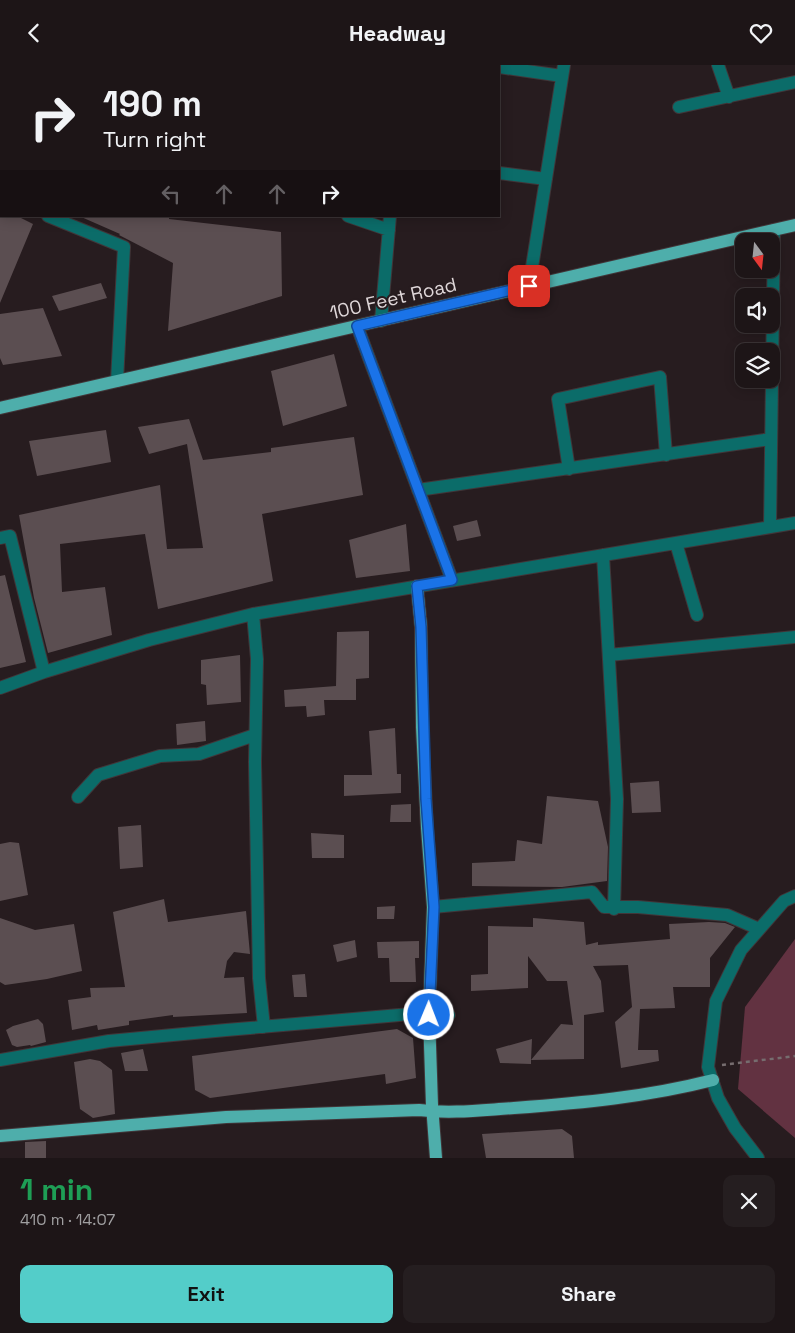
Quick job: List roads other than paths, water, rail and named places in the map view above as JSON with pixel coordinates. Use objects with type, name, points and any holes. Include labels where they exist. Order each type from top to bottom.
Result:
[{"type":"main road","name":"100 Feet Road","points":[[0,408],[795,225]]},
{"type":"main road","points":[[417,586],[421,627],[425,790],[434,907],[429,1015],[436,1158]]},
{"type":"main road","points":[[0,1136],[226,1117],[419,1110],[446,1113],[589,1103],[678,1089],[712,1080]]},
{"type":"street","points":[[718,65],[729,97]]},
{"type":"street","points":[[500,67],[563,71],[529,286]]},
{"type":"street","points":[[679,107],[795,82]]},
{"type":"street","points":[[500,173],[546,179]]},
{"type":"street","points":[[50,217],[124,247],[117,381]]},
{"type":"street","points":[[351,217],[389,230]]},
{"type":"street","points":[[381,321],[390,217]]},
{"type":"street","points":[[770,527],[774,230]]},
{"type":"street","points":[[357,326],[452,580]]},
{"type":"street","points":[[569,469],[558,399],[660,377],[666,455]]},
{"type":"street","points":[[418,490],[771,439]]},
{"type":"street","points":[[0,688],[44,672],[149,640],[254,613],[795,523]]},
{"type":"street","points":[[0,538],[10,536],[44,672]]},
{"type":"street","points":[[676,543],[697,615]]},
{"type":"street","points":[[603,555],[618,799],[614,909]]},
{"type":"street","points":[[254,613],[257,659],[255,735],[259,978],[264,1027]]},
{"type":"street","points":[[609,655],[795,637]]},
{"type":"street","points":[[78,797],[98,775],[160,755],[199,754],[255,735]]},
{"type":"street","points":[[434,907],[592,892],[604,907],[614,909],[638,907],[727,915],[760,929]]},
{"type":"street","points":[[758,1158],[734,1128],[718,1098],[708,1067],[716,1001],[740,950],[784,901],[795,896]]},
{"type":"street","points":[[0,1060],[109,1041],[411,1014],[449,1015]]}]
